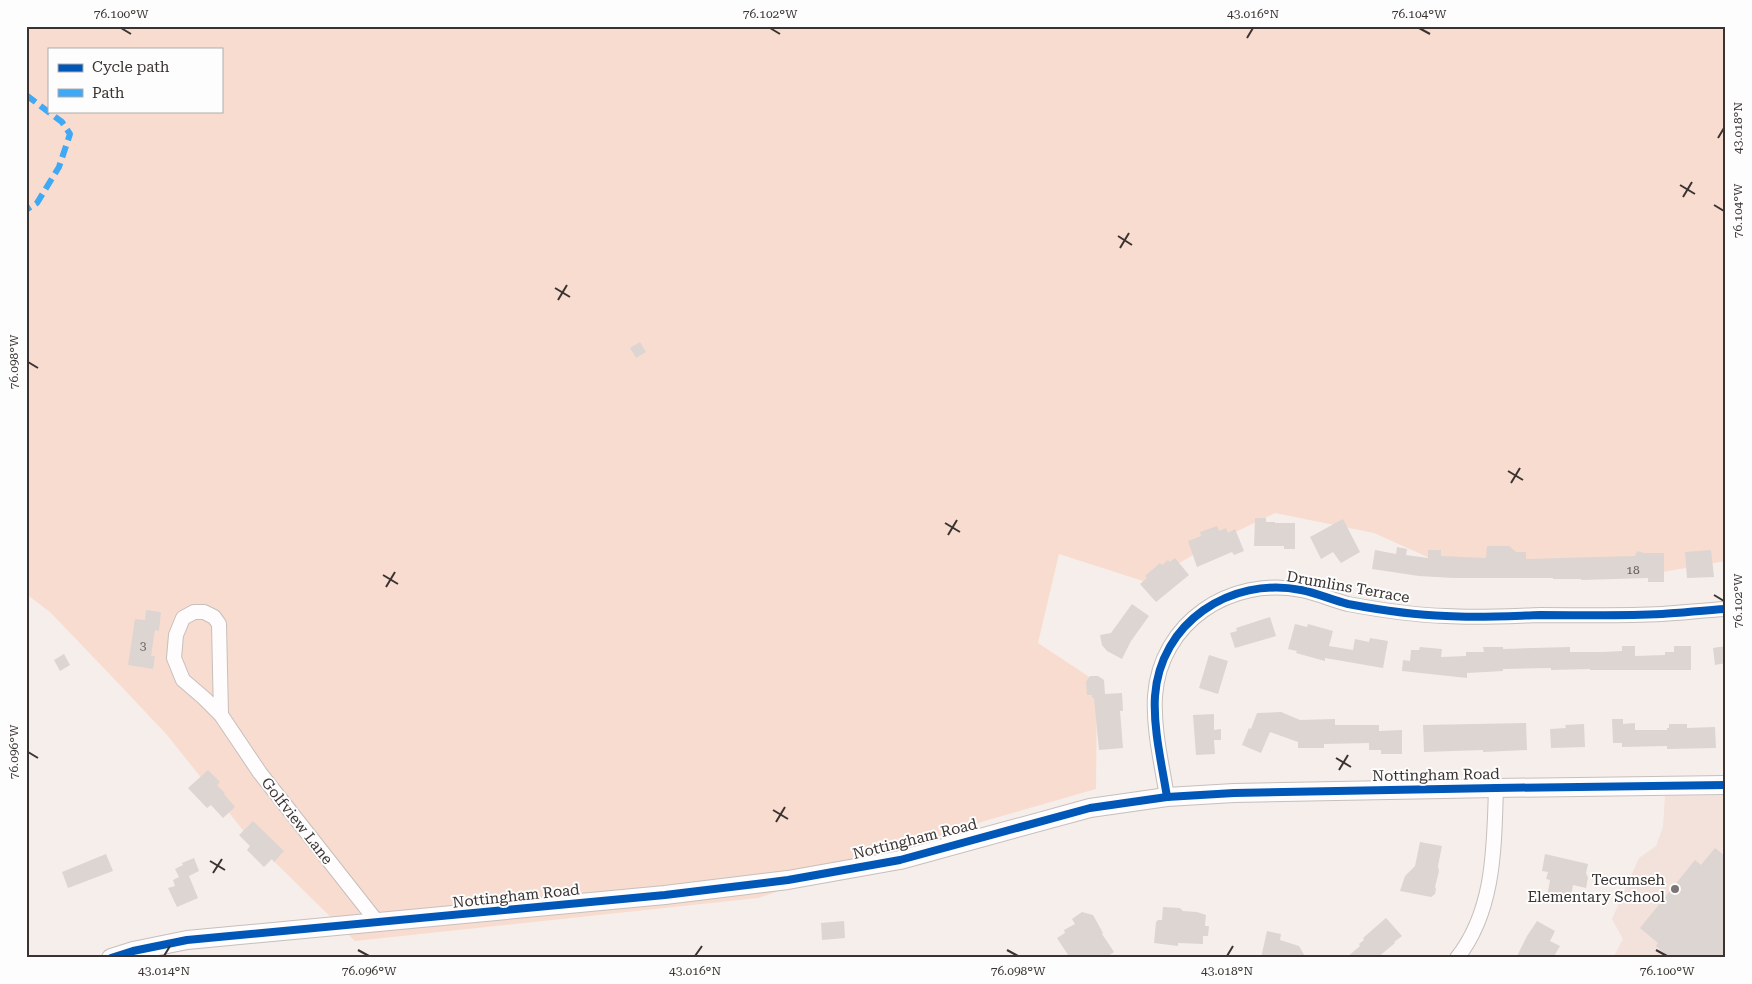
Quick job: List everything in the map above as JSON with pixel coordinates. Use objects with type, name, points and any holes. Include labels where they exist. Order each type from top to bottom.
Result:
[{"type":"street","name":"Drumlins Terrace","points":[[1167,797],[1157,733],[1155,697],[1158,671],[1170,647],[1190,619],[1207,607],[1235,594],[1266,588],[1300,590],[1347,603],[1399,612],[1447,616],[1661,614],[1726,609]]},
{"type":"street","name":"Golfview Lane","points":[[221,715],[219,624],[214,617],[204,612],[194,612],[183,618],[176,635],[174,658],[183,680],[221,715],[260,774],[378,923]]},
{"type":"street","name":"Nottingham Road","points":[[112,958],[133,951],[187,940],[665,895],[788,880],[900,860],[1090,808],[1167,797],[1234,793],[1726,785]]},
{"type":"street","points":[[1457,958],[1465,948],[1479,921],[1489,886],[1494,843],[1496,788]]},
{"type":"shaded area","points":[[28,26],[1726,26],[1726,561],[1657,573],[1443,564],[1374,533],[1275,513],[1223,538],[1146,582],[1059,554],[1038,643],[1097,682],[1096,789],[988,820],[758,898],[355,941],[246,834],[167,735],[118,683],[50,612],[26,594],[26,31]]},
{"type":"shaded area","name":"Tecumseh Elementary School","points":[[1726,795],[1726,958],[1613,958],[1623,939],[1612,919],[1639,858],[1656,846],[1663,827],[1665,796]]},
{"type":"building","points":[[640,342],[646,352],[636,358],[630,348]]},
{"type":"building","points":[[1255,518],[1266,518],[1266,522],[1295,523],[1295,549],[1284,549],[1284,546],[1254,546]]},
{"type":"building","points":[[1343,519],[1360,552],[1341,563],[1333,552],[1321,559],[1310,537]]},
{"type":"building","points":[[1217,526],[1219,531],[1226,528],[1228,533],[1235,529],[1244,551],[1234,555],[1232,552],[1197,567],[1188,541],[1201,536],[1200,532]]},
{"type":"building","points":[[1487,546],[1509,546],[1516,552],[1526,552],[1526,559],[1635,556],[1637,551],[1664,553],[1664,582],[1648,582],[1648,578],[1581,580],[1553,578],[1453,578],[1419,576],[1372,569],[1375,550],[1396,554],[1397,547],[1407,549],[1406,555],[1428,558],[1428,550],[1441,550],[1441,556],[1486,558]]},
{"type":"building","points":[[1711,550],[1714,577],[1687,578],[1685,552]]},
{"type":"building","points":[[1175,558],[1189,575],[1156,602],[1140,584],[1147,578],[1145,576],[1160,563],[1162,565],[1168,560],[1170,562]]},
{"type":"building","points":[[1132,604],[1149,616],[1131,641],[1122,659],[1107,651],[1102,645],[1100,635],[1111,633]]},
{"type":"building","points":[[146,610],[161,612],[159,631],[155,630],[151,656],[155,656],[153,669],[128,665],[135,619],[145,620]]},
{"type":"building","points":[[1270,617],[1276,636],[1235,648],[1230,633],[1237,631],[1236,628]]},
{"type":"building","points":[[1295,624],[1307,627],[1308,624],[1333,631],[1329,646],[1353,650],[1355,639],[1369,642],[1370,638],[1388,641],[1383,668],[1325,658],[1325,661],[1288,649]]},
{"type":"building","points":[[1622,646],[1635,646],[1635,656],[1665,655],[1665,652],[1674,652],[1674,646],[1691,646],[1691,670],[1503,669],[1503,671],[1467,673],[1467,678],[1402,671],[1403,660],[1410,661],[1411,650],[1419,650],[1420,647],[1442,649],[1441,657],[1466,656],[1466,652],[1484,652],[1483,647],[1503,647],[1503,649],[1570,647],[1570,652],[1603,652],[1622,651]]},
{"type":"building","points":[[1726,646],[1726,663],[1715,665],[1713,648]]},
{"type":"building","points":[[64,654],[70,665],[60,671],[54,660]]},
{"type":"building","points":[[1209,655],[1228,661],[1218,694],[1199,688]]},
{"type":"building","points":[[1090,676],[1098,676],[1104,680],[1105,694],[1122,693],[1123,711],[1120,711],[1123,748],[1099,750],[1094,698],[1092,698],[1092,695],[1087,695],[1086,682]]},
{"type":"building","points":[[1281,712],[1300,720],[1335,719],[1335,725],[1379,725],[1379,731],[1402,730],[1402,754],[1381,754],[1381,750],[1369,750],[1369,743],[1324,744],[1324,748],[1298,748],[1298,742],[1270,732],[1261,753],[1242,745],[1257,713]]},
{"type":"building","points":[[1214,714],[1214,730],[1221,729],[1221,740],[1214,740],[1215,754],[1196,755],[1193,715]]},
{"type":"building","points":[[1612,719],[1623,719],[1623,724],[1635,723],[1635,730],[1667,730],[1669,724],[1687,724],[1687,728],[1715,727],[1716,748],[1667,749],[1667,746],[1622,747],[1622,743],[1613,743]]},
{"type":"building","points":[[1526,723],[1527,750],[1424,752],[1423,725]]},
{"type":"building","points":[[1584,724],[1585,747],[1551,748],[1550,729],[1566,728],[1565,725]]},
{"type":"building","points":[[208,770],[220,782],[217,785],[235,807],[223,818],[211,805],[207,808],[188,788]]},
{"type":"building","points":[[253,821],[284,851],[274,862],[272,859],[264,867],[247,850],[250,846],[239,835]]},
{"type":"building","points":[[1420,842],[1442,846],[1435,894],[1431,897],[1400,891],[1405,876],[1415,866]]},
{"type":"building","points":[[1715,848],[1726,857],[1726,958],[1670,958],[1656,946],[1658,943],[1640,928],[1695,860],[1701,865]]},
{"type":"building","points":[[106,854],[113,871],[68,888],[62,872]]},
{"type":"building","points":[[1545,854],[1588,864],[1586,888],[1573,885],[1570,902],[1547,897],[1550,880],[1546,879],[1548,872],[1542,871]]},
{"type":"building","points":[[194,858],[199,871],[189,876],[198,898],[177,907],[168,888],[175,886],[173,880],[179,877],[175,869],[183,865],[182,863]]},
{"type":"building","points":[[1163,907],[1180,908],[1183,911],[1206,915],[1205,926],[1209,926],[1208,936],[1203,936],[1203,944],[1178,943],[1178,946],[1154,943],[1156,922],[1162,920]]},
{"type":"building","points":[[1082,912],[1093,915],[1102,934],[1114,952],[1105,958],[1070,958],[1057,938],[1065,933],[1064,930],[1075,924],[1072,919]]},
{"type":"building","points":[[1386,918],[1402,936],[1395,943],[1377,958],[1346,958],[1360,946],[1359,944],[1364,940],[1363,938]]},
{"type":"building","points":[[844,921],[845,938],[822,940],[821,923]]},
{"type":"building","points":[[1537,921],[1555,931],[1550,941],[1560,946],[1553,958],[1516,958],[1527,936]]},
{"type":"building","points":[[1267,931],[1281,934],[1280,940],[1299,946],[1306,958],[1261,958]]},
{"type":"marked path","points":[[26,95],[48,112]]},
{"type":"marked path","points":[[26,210],[37,203],[59,167],[70,134],[62,122],[49,112]]},
{"type":"cycle path","points":[[1167,797],[1155,721],[1155,696],[1160,670],[1170,647],[1185,627],[1203,610],[1225,598],[1249,590],[1275,588],[1301,590],[1348,604],[1384,610],[1421,615],[1469,617],[1647,615],[1726,609]]},
{"type":"cycle path","points":[[111,958],[133,951],[187,940],[665,895],[788,880],[900,860],[1090,808],[1167,797],[1234,793],[1726,785]]},
{"type":"place","name":"Tecumseh Elementary School","points":[[1675,889]]}]
